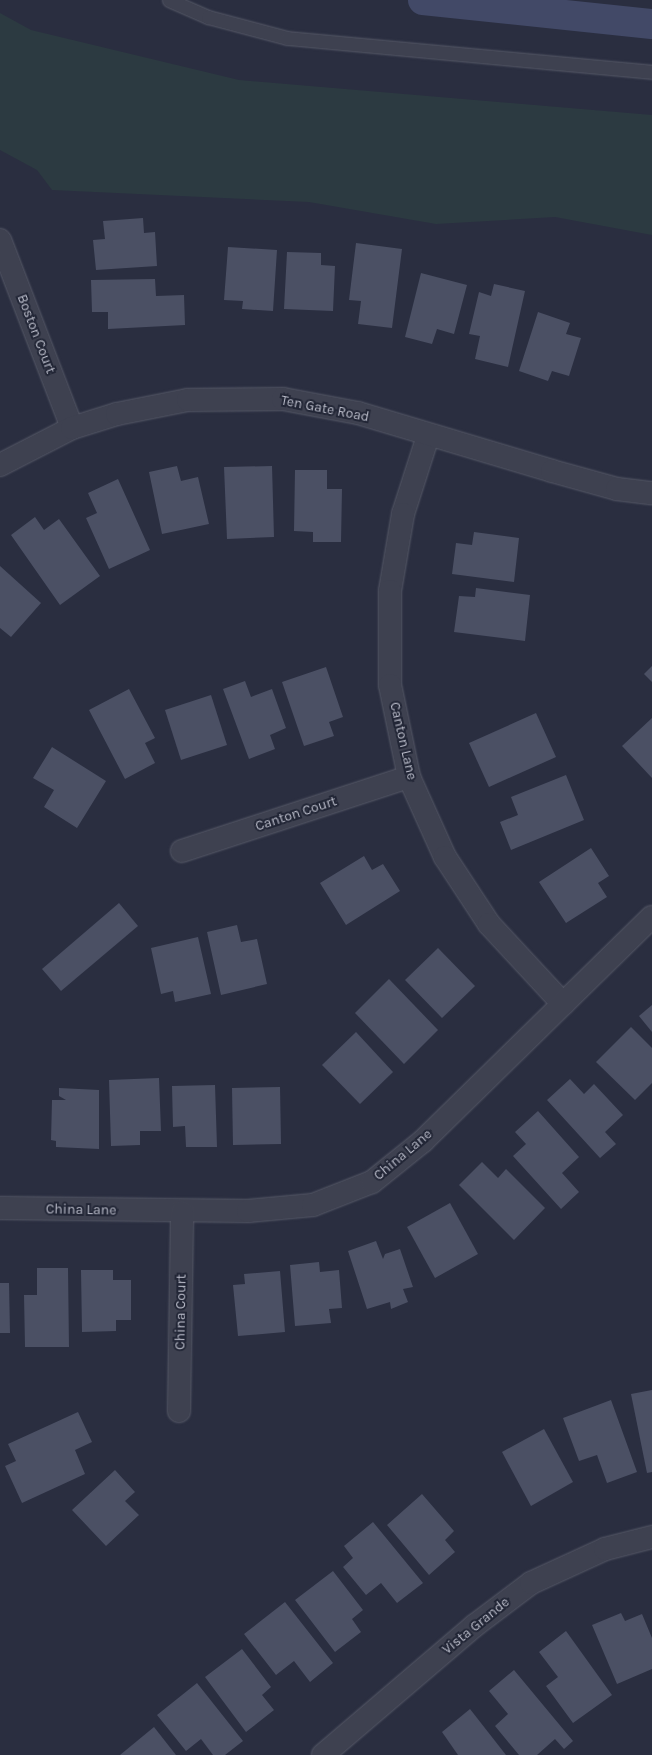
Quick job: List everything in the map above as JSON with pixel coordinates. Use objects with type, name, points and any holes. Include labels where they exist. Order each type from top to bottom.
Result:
[{"type":"street","name":"Boston Court","points":[[0,240],[72,428]]},
{"type":"street","name":"Ten Gate Road","points":[[0,465],[72,428],[117,414],[188,400],[283,400],[358,413],[428,436],[617,489],[652,493]]},
{"type":"street","name":"Canton Lane","points":[[428,436],[403,514],[390,591],[390,685],[409,778],[445,857],[489,924],[563,1004]]},
{"type":"street","name":"Canton Court","points":[[182,851],[409,778]]},
{"type":"street","name":"China Lane","points":[[0,1208],[182,1212],[313,1205],[372,1182],[422,1141],[652,917]]},
{"type":"street","name":"China Court","points":[[179,1411],[182,1212]]},
{"type":"street","name":"Vista Grande","points":[[323,1755],[474,1626],[531,1583],[605,1549],[652,1537]]},
{"type":"lane","points":[[168,0],[208,17],[287,38],[652,72]]},
{"type":"shaded area","points":[[0,13],[31,30],[239,80],[652,115],[652,235],[555,217],[436,224],[309,202],[52,190],[37,170],[0,150]]},
{"type":"building","points":[[143,218],[144,233],[155,232],[157,266],[96,270],[93,240],[105,239],[103,221]]},
{"type":"building","points":[[356,243],[402,249],[392,328],[358,324],[361,301],[349,300]]},
{"type":"building","points":[[228,247],[277,250],[273,311],[242,309],[243,301],[224,300]]},
{"type":"building","points":[[287,252],[321,253],[321,265],[335,266],[333,311],[284,309]]},
{"type":"building","points":[[421,273],[467,285],[454,334],[437,329],[432,344],[405,337]]},
{"type":"building","points":[[155,279],[156,296],[184,295],[185,325],[108,329],[108,312],[92,312],[91,280]]},
{"type":"building","points":[[494,284],[525,291],[508,367],[475,359],[480,336],[469,334],[479,292],[491,296]]},
{"type":"building","points":[[538,312],[570,323],[566,334],[581,338],[569,376],[552,371],[548,381],[519,371]]},
{"type":"building","points":[[177,466],[181,481],[198,477],[209,524],[162,534],[149,472]]},
{"type":"building","points":[[272,466],[274,537],[227,539],[224,467]]},
{"type":"building","points":[[295,470],[327,470],[327,489],[342,489],[341,542],[313,542],[313,532],[294,531]]},
{"type":"building","points":[[118,479],[150,550],[109,569],[86,518],[97,513],[88,493]]},
{"type":"building","points":[[35,517],[44,530],[59,519],[100,576],[60,605],[11,535]]},
{"type":"building","points":[[474,532],[519,538],[514,582],[452,574],[456,543],[472,545]]},
{"type":"building","points":[[0,566],[41,603],[11,637],[0,628]]},
{"type":"building","points":[[476,588],[530,595],[525,641],[454,632],[459,596],[475,597]]},
{"type":"building","points":[[652,666],[652,682],[644,674]]},
{"type":"building","points":[[326,667],[343,717],[329,722],[334,736],[304,746],[282,682]]},
{"type":"building","points":[[245,681],[251,697],[272,689],[286,728],[270,735],[275,749],[249,759],[223,689]]},
{"type":"building","points":[[129,689],[155,738],[145,743],[155,763],[125,779],[89,710]]},
{"type":"building","points":[[211,695],[227,745],[181,760],[165,710]]},
{"type":"building","points":[[536,713],[556,757],[489,787],[469,743]]},
{"type":"building","points":[[652,718],[652,778],[622,746]]},
{"type":"building","points":[[52,747],[106,781],[77,828],[44,807],[54,790],[33,778]]},
{"type":"building","points":[[566,775],[584,820],[511,850],[500,822],[518,815],[511,797]]},
{"type":"building","points":[[591,848],[609,876],[598,883],[607,897],[566,923],[539,882]]},
{"type":"building","points":[[364,856],[372,870],[383,864],[400,891],[346,925],[320,883]]},
{"type":"building","points":[[119,903],[138,926],[61,991],[42,969]]},
{"type":"building","points":[[237,925],[241,942],[257,939],[267,984],[221,995],[207,932]]},
{"type":"building","points":[[198,937],[211,994],[175,1002],[173,991],[161,994],[151,948]]},
{"type":"building","points":[[438,948],[475,986],[442,1018],[405,980]]},
{"type":"building","points":[[389,979],[438,1030],[404,1064],[355,1013]]},
{"type":"building","points":[[652,1005],[652,1032],[639,1016]]},
{"type":"building","points":[[631,1027],[652,1048],[652,1083],[635,1100],[596,1062]]},
{"type":"building","points":[[356,1032],[393,1072],[360,1104],[322,1065]]},
{"type":"building","points":[[159,1078],[161,1131],[140,1131],[140,1145],[111,1146],[109,1080]]},
{"type":"building","points":[[570,1079],[584,1094],[594,1084],[623,1115],[605,1132],[616,1144],[600,1158],[547,1100]]},
{"type":"building","points":[[215,1085],[217,1147],[186,1147],[185,1126],[173,1127],[172,1086]]},
{"type":"building","points":[[280,1087],[281,1144],[233,1145],[232,1088]]},
{"type":"building","points":[[59,1088],[99,1090],[99,1149],[56,1147],[56,1141],[51,1140],[52,1100],[66,1100],[59,1096]]},
{"type":"building","points":[[538,1111],[579,1157],[562,1173],[579,1192],[561,1209],[513,1156],[526,1144],[515,1132]]},
{"type":"building","points":[[482,1162],[498,1178],[506,1169],[545,1208],[514,1240],[459,1185]]},
{"type":"building","points":[[450,1203],[478,1254],[435,1278],[407,1227]]},
{"type":"building","points":[[376,1241],[383,1259],[385,1254],[400,1249],[413,1287],[403,1289],[408,1302],[391,1309],[390,1302],[367,1309],[348,1251]]},
{"type":"building","points":[[319,1262],[320,1272],[339,1270],[342,1308],[329,1309],[331,1323],[295,1326],[290,1265]]},
{"type":"building","points":[[37,1268],[68,1268],[69,1347],[25,1347],[24,1295],[37,1295]]},
{"type":"building","points":[[81,1270],[113,1270],[113,1280],[131,1280],[131,1320],[116,1320],[116,1331],[82,1332]]},
{"type":"building","points":[[280,1271],[285,1332],[238,1336],[233,1285],[245,1284],[244,1274]]},
{"type":"building","points":[[0,1283],[9,1283],[10,1333],[0,1333]]},
{"type":"building","points":[[652,1390],[652,1472],[647,1473],[631,1394]]},
{"type":"building","points":[[611,1400],[637,1472],[607,1483],[597,1455],[579,1461],[563,1418]]},
{"type":"building","points":[[78,1412],[92,1442],[75,1450],[85,1474],[22,1503],[5,1466],[16,1461],[8,1444]]},
{"type":"building","points":[[544,1429],[573,1482],[531,1506],[502,1452]]},
{"type":"building","points":[[115,1470],[135,1492],[125,1501],[139,1515],[106,1546],[72,1510]]},
{"type":"building","points":[[422,1494],[454,1531],[445,1540],[455,1552],[429,1575],[387,1525]]},
{"type":"building","points":[[373,1522],[423,1583],[397,1603],[381,1583],[366,1595],[343,1567],[353,1558],[344,1546]]},
{"type":"building","points":[[333,1571],[363,1610],[352,1619],[361,1632],[335,1652],[295,1600]]},
{"type":"building","points":[[285,1602],[333,1663],[310,1682],[294,1661],[276,1675],[244,1634]]},
{"type":"building","points":[[621,1613],[625,1621],[642,1614],[652,1638],[652,1669],[617,1684],[592,1625]]},
{"type":"building","points":[[566,1631],[612,1695],[573,1723],[546,1686],[558,1677],[539,1652]]},
{"type":"building","points":[[242,1649],[271,1687],[262,1695],[274,1710],[246,1732],[205,1677]]},
{"type":"building","points":[[514,1670],[573,1741],[564,1749],[555,1739],[537,1755],[519,1755],[495,1726],[508,1714],[489,1691]]},
{"type":"building","points":[[197,1683],[243,1741],[225,1755],[213,1755],[201,1739],[186,1751],[157,1715]]},
{"type":"building","points":[[470,1709],[506,1755],[458,1755],[442,1732]]},
{"type":"building","points":[[154,1727],[176,1755],[120,1755]]},
{"type":"waterway","points":[[423,0],[652,24]]}]
